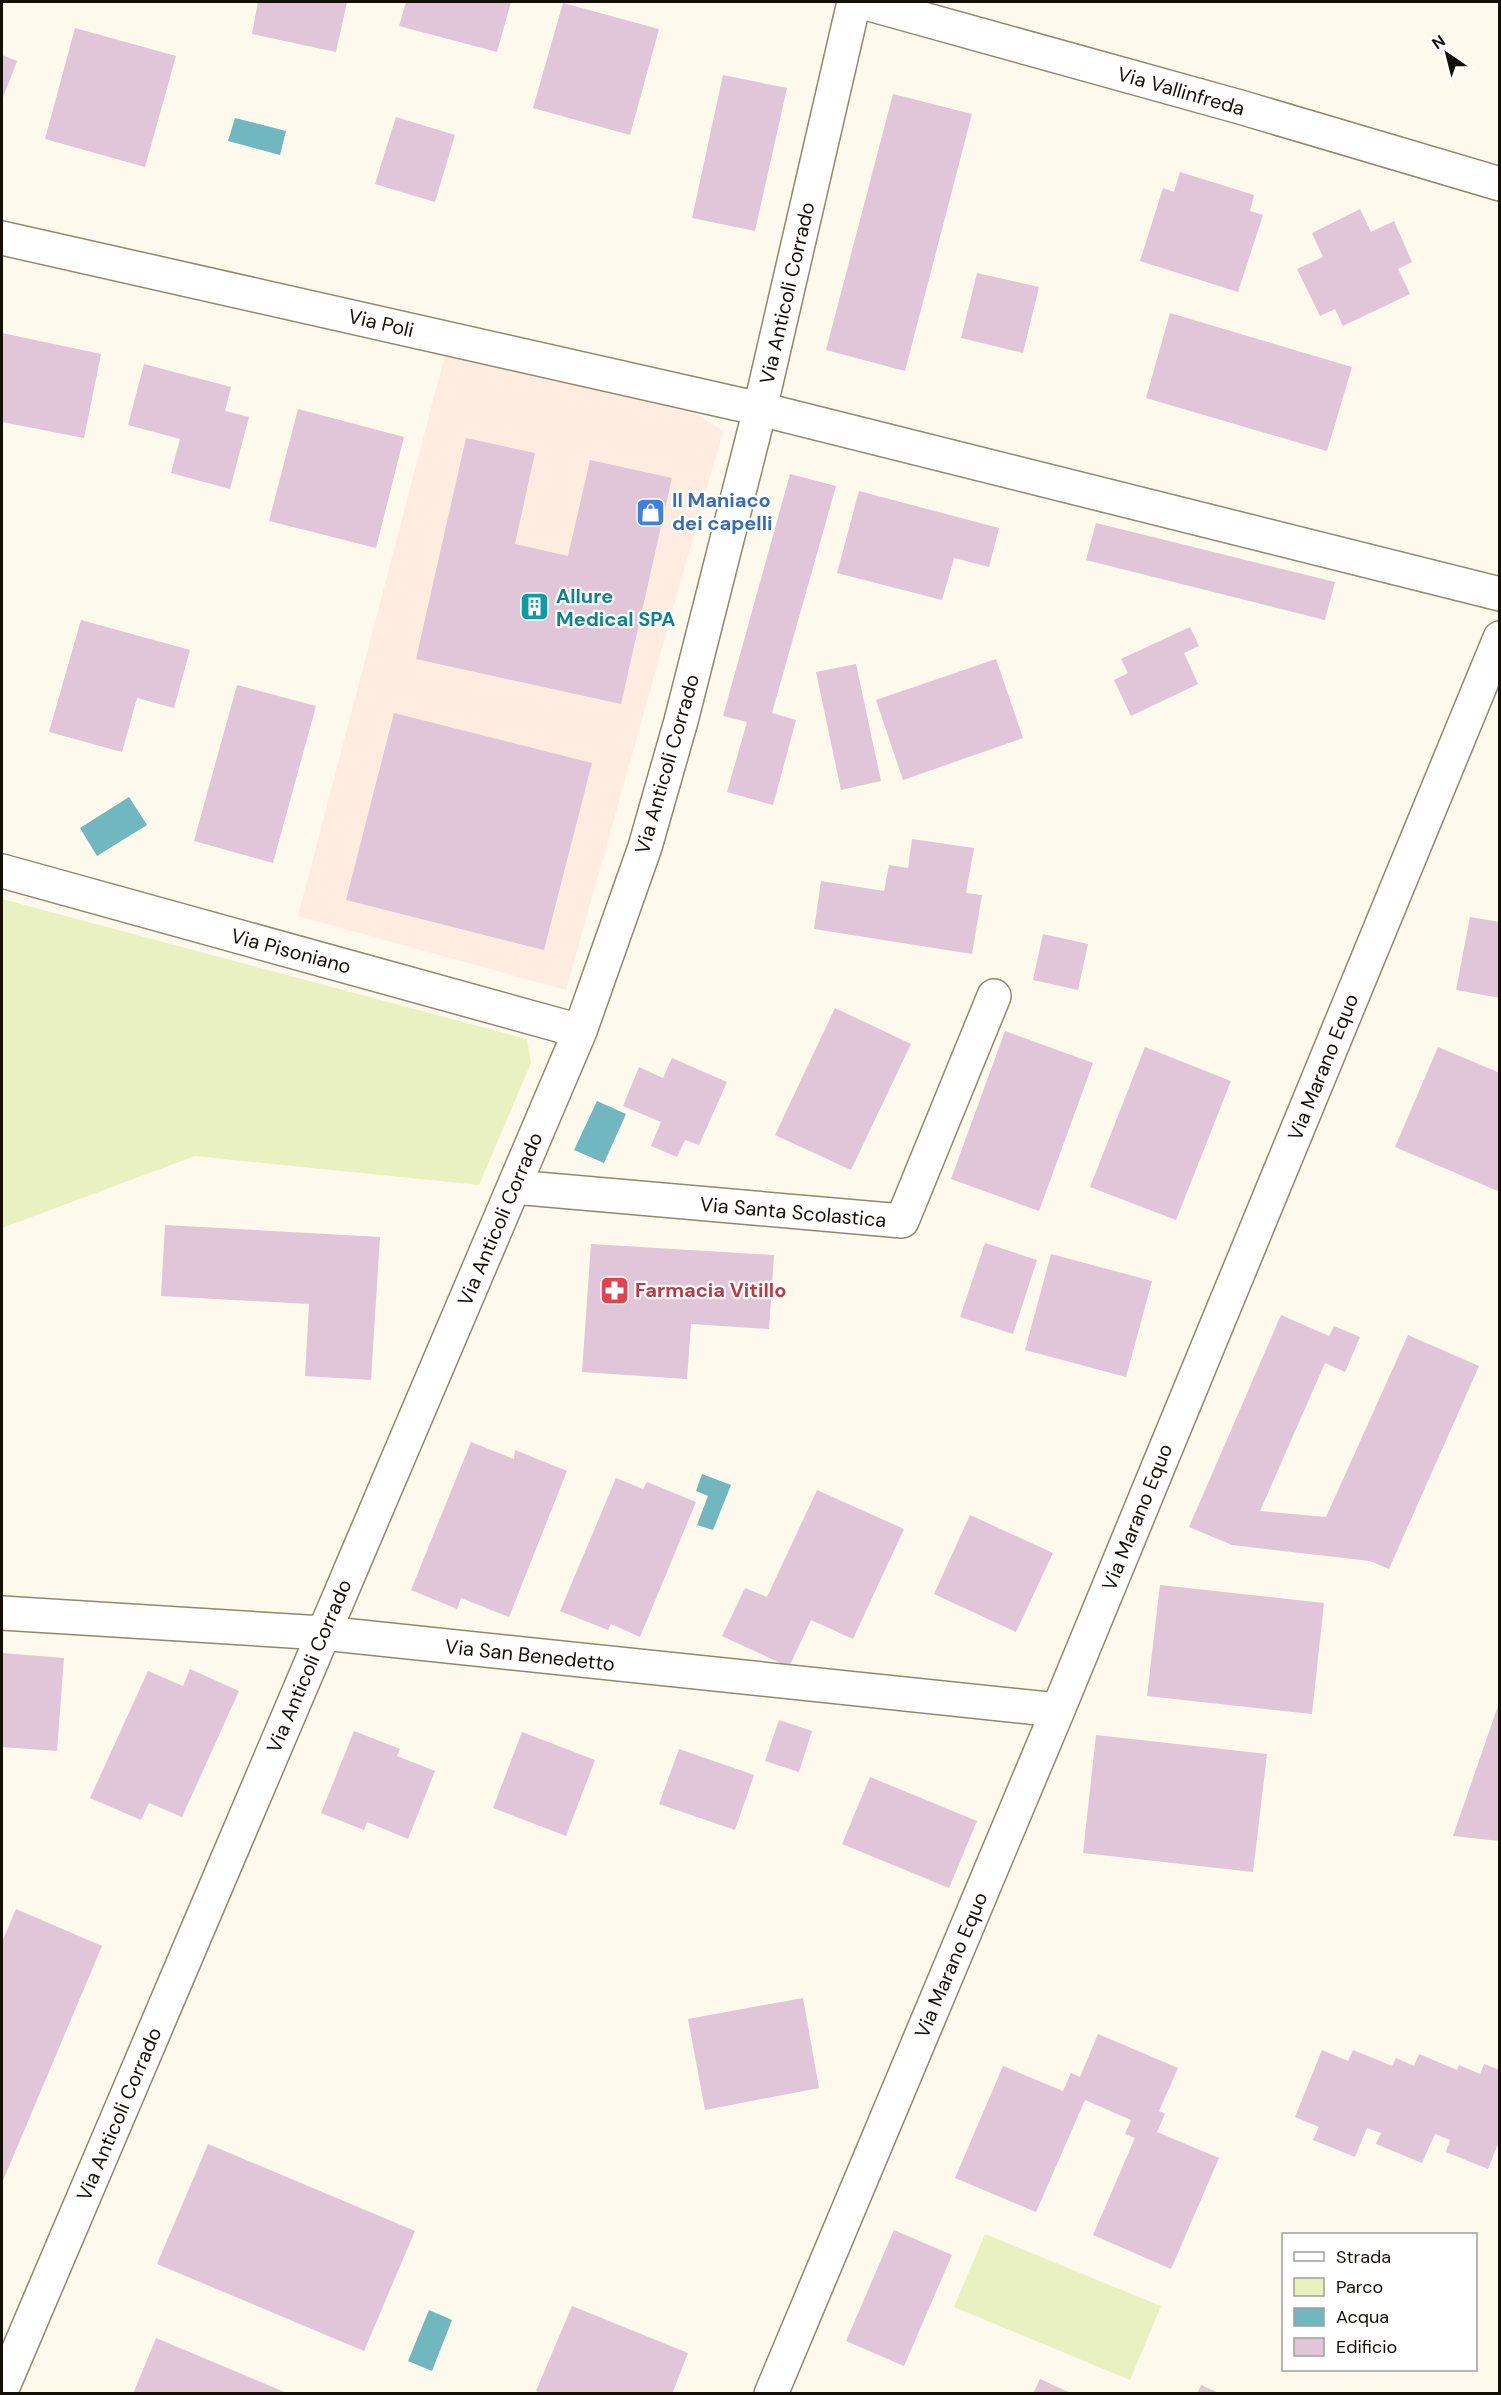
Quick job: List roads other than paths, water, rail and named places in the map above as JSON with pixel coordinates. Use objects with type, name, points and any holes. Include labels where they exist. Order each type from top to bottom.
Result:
[{"type":"street","name":"Via Anticoli Corrado","points":[[2,2389],[580,1031],[648,836],[681,721],[760,409],[854,2]]},
{"type":"street","name":"Via Vallinfreda","points":[[862,2],[1240,107],[1500,184]]},
{"type":"street","name":"Via Poli","points":[[2,238],[760,409],[1500,594]]},
{"type":"street","name":"Via Marano Equo","points":[[771,2394],[1058,1710],[1500,638]]},
{"type":"street","name":"Via Pisoniano","points":[[2,871],[580,1031]]},
{"type":"street","name":"Via Santa Scolastica","points":[[514,1187],[902,1221],[994,996]]},
{"type":"street","name":"Via San Benedetto","points":[[2,1613],[323,1633],[1058,1710]]},
{"type":"water","points":[[235,118],[286,131],[280,155],[228,141]]},
{"type":"water","points":[[129,797],[147,825],[97,856],[80,828]]},
{"type":"water","points":[[597,1101],[626,1114],[604,1163],[574,1150]]},
{"type":"water","points":[[702,1474],[731,1485],[713,1530],[697,1525],[708,1496],[696,1491]]},
{"type":"water","points":[[429,2310],[452,2320],[432,2371],[408,2361]]},
{"type":"place","name":"Il Maniaco dei capelli","points":[[651,512]]},
{"type":"place","name":"Allure Medical SPA","points":[[535,607]]},
{"type":"place","name":"Farmacia Vitillo","points":[[614,1290]]}]
